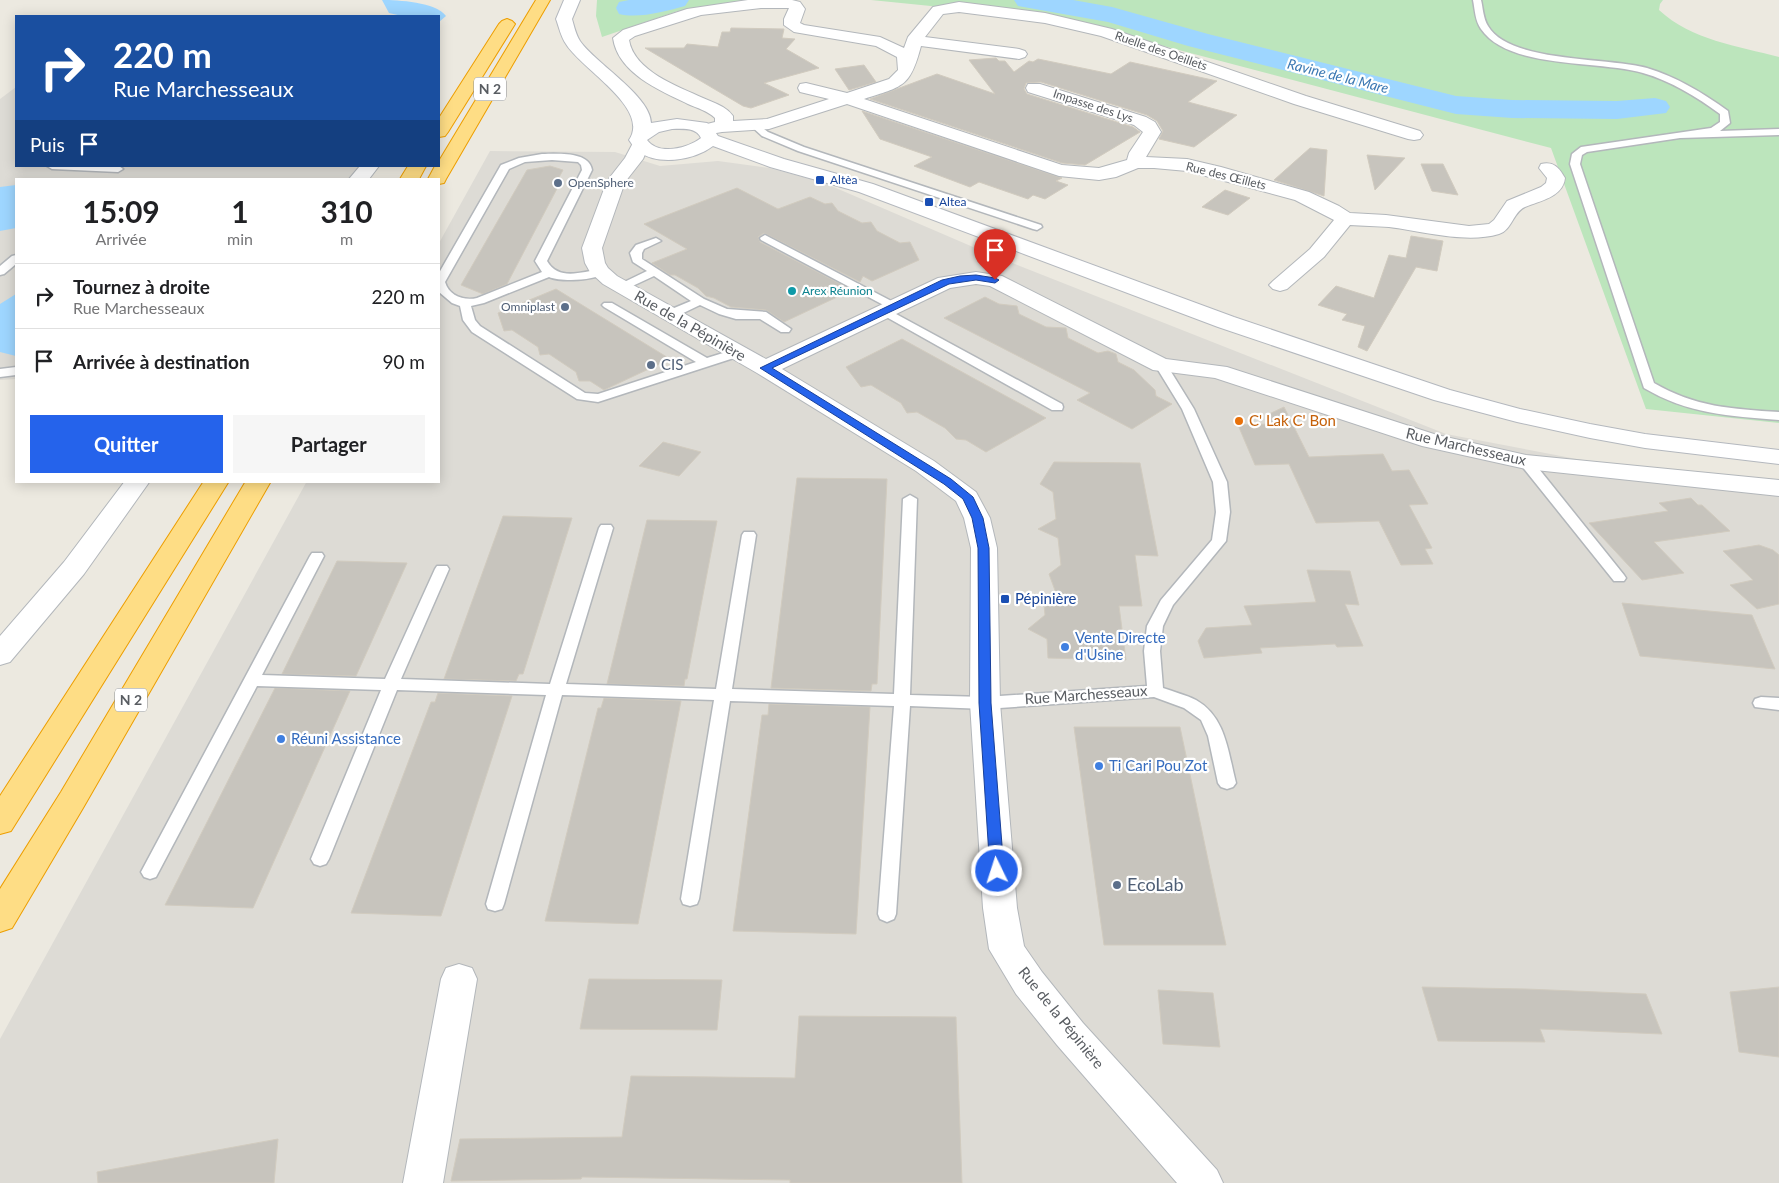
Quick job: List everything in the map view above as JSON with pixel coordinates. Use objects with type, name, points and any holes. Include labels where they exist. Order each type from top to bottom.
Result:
[{"type":"highway","name":"N 2","points":[[438,178],[543,0]]},
{"type":"highway","name":"N 2","points":[[440,130],[514,14]]},
{"type":"highway","points":[[410,178],[416,167]]},
{"type":"highway","points":[[0,822],[215,483]]},
{"type":"highway","name":"N 2","points":[[0,918],[258,483]]},
{"type":"street","points":[[572,0],[564,19],[573,43],[630,99],[642,118],[641,140],[634,160],[616,181],[592,248],[595,263],[610,288]]},
{"type":"street","points":[[724,125],[724,116],[718,111],[644,73],[626,57],[620,44],[622,38],[629,33],[693,11],[785,1],[795,5],[797,9],[792,18],[792,25],[800,29],[880,42],[904,54],[908,64]]},
{"type":"street","name":"Ruelle des Oeillets","points":[[708,135],[724,125],[756,126],[769,124],[896,83],[905,74],[914,40],[938,10],[959,7],[1045,18],[1106,32],[1293,98],[1414,135]]},
{"type":"street","points":[[914,40],[1018,54]]},
{"type":"street","name":"Rue des Œillets","points":[[806,88],[846,98],[1059,170],[1077,173],[1109,173],[1137,158],[1154,162],[1187,165],[1302,196],[1332,210],[1345,219],[1386,221],[1462,232],[1494,229],[1501,224],[1514,205],[1548,191],[1555,186],[1556,178],[1548,168]]},
{"type":"street","name":"Impasse des Lys","points":[[1034,88],[1149,126],[1152,132],[1137,158]]},
{"type":"street","points":[[630,99],[659,115],[777,163],[866,188],[1226,322],[1442,396],[1599,433],[1654,442],[1779,457]]},
{"type":"street","points":[[641,140],[660,126],[684,124]]},
{"type":"street","points":[[693,151],[704,146],[708,135]]},
{"type":"street","points":[[641,140],[652,152],[672,154]]},
{"type":"street","points":[[612,194],[646,164],[672,154],[693,151],[777,163]]},
{"type":"street","points":[[1137,158],[1218,154]]},
{"type":"street","points":[[359,178],[369,167]]},
{"type":"street","points":[[1280,285],[1318,253],[1345,219]]},
{"type":"street","name":"Rue Marchesseaux","points":[[765,368],[946,282],[976,278],[995,280],[1161,365],[1219,372],[1431,441],[1526,462],[1777,491]]},
{"type":"street","name":"Rue de la Pépinière","points":[[610,288],[671,314],[765,368],[925,466],[967,497],[977,518],[984,548],[985,703],[1000,908],[1007,949],[1029,983],[1070,1034],[1204,1183]]},
{"type":"street","points":[[0,654],[74,568],[137,483]]},
{"type":"street","points":[[423,1183],[459,979]]},
{"type":"lane","points":[[1477,0],[1484,28],[1494,39],[1507,47],[1538,56],[1616,64],[1645,70],[1675,81],[1725,113],[1725,124],[1714,131],[1584,149],[1576,154],[1575,164],[1648,385],[1667,397],[1698,408],[1779,416]]},
{"type":"lane","points":[[756,126],[765,134],[800,149],[1037,227]]},
{"type":"lane","points":[[1680,135],[1779,132]]},
{"type":"lane","points":[[440,280],[505,167],[524,159],[538,157],[581,160],[586,164],[587,170],[541,261],[548,273],[560,278],[610,288],[706,362]]},
{"type":"lane","points":[[74,167],[118,169],[108,178]]},
{"type":"lane","points":[[765,238],[1057,407]]},
{"type":"lane","points":[[656,241],[640,247],[636,253],[637,260],[700,301],[729,314],[762,315],[785,329]]},
{"type":"lane","points":[[0,272],[15,259]]},
{"type":"lane","points":[[610,288],[654,272]]},
{"type":"lane","points":[[440,288],[456,301],[465,304],[480,301],[548,273]]},
{"type":"lane","points":[[671,314],[700,301]]},
{"type":"lane","points":[[465,304],[469,320],[476,329],[582,396],[598,398],[736,353]]},
{"type":"lane","name":"Rue Marchesseaux","points":[[252,680],[985,703],[1155,691],[1152,651],[1155,626],[1166,603],[1219,541],[1223,512],[1220,482],[1188,409],[1161,365]]},
{"type":"lane","points":[[0,373],[15,371]]},
{"type":"lane","points":[[1526,462],[1619,578]]},
{"type":"lane","points":[[887,914],[902,701],[910,499]]},
{"type":"lane","points":[[495,904],[556,689],[606,528]]},
{"type":"lane","points":[[690,899],[749,535]]},
{"type":"lane","points":[[150,872],[317,556]]},
{"type":"lane","points":[[320,858],[391,684],[442,569]]},
{"type":"lane","points":[[1155,691],[1190,704],[1208,717],[1216,736],[1227,783]]},
{"type":"lane","points":[[1762,703],[1779,704]]},
{"type":"shaded area","points":[[15,88],[15,167],[364,167],[356,178],[15,178],[15,379],[0,380],[0,99]]},
{"type":"shaded area","points":[[490,151],[615,152],[660,166],[718,161],[769,168],[822,182],[987,253],[1446,434],[1640,471],[1779,482],[1779,1183],[0,1183],[0,1039],[306,483],[440,483],[440,241]]},
{"type":"green space","points":[[597,0],[767,0],[678,11],[602,37],[596,16]]},
{"type":"green space","points":[[871,0],[1663,0],[1659,10],[1685,28],[1716,41],[1779,57],[1779,423],[1646,409],[1551,148],[1061,19]]},
{"type":"water","points":[[15,185],[15,228],[0,231],[0,187]]},
{"type":"water","points":[[15,295],[15,356],[0,352],[0,304]]},
{"type":"building","points":[[731,28],[784,29],[782,38],[795,39],[786,49],[819,68],[764,83],[789,95],[751,108],[743,106],[645,48],[684,48],[687,44],[718,47],[722,32],[730,32]]},
{"type":"building","points":[[996,58],[999,61],[1005,61],[1014,72],[1029,61],[1033,62],[1038,59],[1111,74],[1130,62],[1217,81],[1188,102],[1237,115],[1194,147],[1159,139],[1163,131],[1157,121],[1147,115],[1041,82],[1026,83],[1024,89],[1027,94],[1133,127],[1140,132],[1085,165],[1062,163],[870,99],[937,74],[995,94],[969,60]]},
{"type":"building","points":[[864,65],[876,82],[849,90],[835,69]]},
{"type":"building","points":[[862,111],[1062,178],[1056,181],[1068,185],[1045,199],[1033,195],[1028,199],[979,182],[970,187],[914,166],[932,157],[880,139]]},
{"type":"building","points":[[1310,148],[1327,150],[1324,196],[1274,180]]},
{"type":"building","points":[[1367,155],[1405,158],[1375,190]]},
{"type":"building","points":[[1421,164],[1443,164],[1458,195],[1432,191]]},
{"type":"building","points":[[550,166],[563,170],[557,181],[561,181],[507,284],[483,294],[461,285],[527,170]]},
{"type":"building","points":[[737,188],[778,209],[810,197],[825,204],[832,203],[838,211],[862,223],[871,222],[877,231],[900,243],[910,242],[919,260],[872,281],[863,276],[860,282],[764,233],[758,237],[760,242],[852,290],[784,322],[766,310],[731,307],[706,296],[698,288],[675,275],[670,275],[652,263],[687,249],[644,224]]},
{"type":"building","points":[[1225,190],[1250,198],[1228,215],[1202,207]]},
{"type":"building","points":[[1411,236],[1443,241],[1437,271],[1416,267],[1367,351],[1358,347],[1365,326],[1342,320],[1347,314],[1318,305],[1336,286],[1374,298],[1389,255],[1406,258]]},
{"type":"building","points":[[556,289],[670,359],[604,390],[590,381],[579,381],[576,372],[549,354],[540,355],[538,347],[512,330],[504,331],[498,313]]},
{"type":"building","points":[[985,297],[999,304],[1017,306],[1019,314],[1046,327],[1066,328],[1068,338],[1098,353],[1108,351],[1116,354],[1118,362],[1134,370],[1155,390],[1156,396],[1172,404],[1132,429],[1077,400],[1090,393],[944,318]]},
{"type":"building","points":[[902,339],[1046,418],[986,452],[966,440],[956,439],[945,428],[917,412],[907,413],[901,403],[871,385],[861,387],[846,367]]},
{"type":"building","points":[[1284,407],[1309,457],[1383,454],[1392,471],[1409,470],[1428,504],[1409,505],[1432,548],[1425,549],[1433,564],[1401,565],[1379,521],[1316,523],[1289,464],[1255,465],[1238,425],[1271,424],[1267,415]]},
{"type":"building","points":[[663,442],[701,452],[679,476],[639,466]]},
{"type":"building","points":[[1054,462],[1140,463],[1158,556],[1135,555],[1142,606],[1119,606],[1126,660],[1048,658],[1047,639],[1028,629],[1045,615],[1044,604],[1060,604],[1049,574],[1061,565],[1058,538],[1038,529],[1056,519],[1053,492],[1040,484]]},
{"type":"building","points":[[797,478],[887,479],[877,684],[872,684],[871,691],[771,688]]},
{"type":"building","points":[[1691,498],[1698,505],[1702,505],[1730,531],[1654,542],[1684,573],[1642,580],[1589,523],[1668,511],[1659,503]]},
{"type":"building","points":[[503,516],[572,518],[523,674],[519,674],[516,681],[444,679]]},
{"type":"building","points":[[647,520],[717,521],[687,679],[685,679],[684,686],[607,684]]},
{"type":"building","points":[[1759,545],[1773,550],[1779,555],[1779,604],[1757,609],[1730,585],[1753,580],[1723,551]]},
{"type":"building","points":[[337,561],[407,563],[356,676],[282,674]]},
{"type":"building","points":[[1307,570],[1350,571],[1359,605],[1345,604],[1363,646],[1337,647],[1335,644],[1260,648],[1262,653],[1204,658],[1198,641],[1206,628],[1252,625],[1244,606],[1316,602]]},
{"type":"building","points":[[1622,603],[1752,615],[1775,669],[1640,656]]},
{"type":"building","points":[[275,688],[350,691],[253,908],[165,905]]},
{"type":"building","points":[[438,693],[512,696],[441,916],[351,913],[431,702],[435,702]]},
{"type":"building","points":[[604,698],[681,701],[638,924],[545,921],[598,708],[601,708]]},
{"type":"building","points":[[769,704],[870,707],[856,934],[733,931],[762,715],[768,715]]},
{"type":"building","points":[[1074,727],[1180,727],[1226,945],[1104,945]]},
{"type":"building","points":[[589,979],[722,980],[717,1030],[580,1029]]},
{"type":"building","points":[[1422,987],[1646,994],[1662,1034],[1540,1029],[1545,1042],[1438,1041]]},
{"type":"building","points":[[1779,987],[1779,1057],[1739,1052],[1730,992]]},
{"type":"building","points":[[1158,990],[1213,993],[1220,1047],[1163,1044]]},
{"type":"building","points":[[799,1016],[956,1017],[962,1183],[790,1183],[790,1180],[582,1177],[581,1179],[451,1181],[460,1139],[622,1137],[631,1076],[795,1078]]},
{"type":"building","points":[[278,1139],[274,1183],[98,1183],[97,1172]]},
{"type":"waterway","name":"Ravine de la Mare","points":[[395,0],[398,7],[428,15]]},
{"type":"waterway","name":"Ravine de la Mare","points":[[629,8],[676,0]]},
{"type":"waterway","name":"Ravine de la Mare","points":[[1027,0],[1112,15],[1198,40],[1456,105],[1512,109],[1617,110],[1655,107]]},
{"type":"place","name":"Altèa","points":[[820,180]]},
{"type":"place","name":"OpenSphere","points":[[558,183]]},
{"type":"place","name":"Altea","points":[[929,202]]},
{"type":"place","name":"Arex Réunion","points":[[792,291]]},
{"type":"place","name":"Omniplast","points":[[565,307]]},
{"type":"place","name":"CIS","points":[[651,365]]},
{"type":"place","name":"C' Lak C' Bon","points":[[1239,421]]},
{"type":"place","name":"Pépinière","points":[[1005,599]]},
{"type":"place","name":"Vente Directe d'Usine","points":[[1065,647]]},
{"type":"place","name":"Réuni Assistance","points":[[281,739]]},
{"type":"place","name":"Ti Cari Pou Zot","points":[[1099,766]]},
{"type":"place","name":"EcoLab","points":[[1117,885]]},
{"type":"route","points":[[995,280],[976,278],[946,282],[765,368],[948,482],[967,497],[977,518],[984,548],[985,703],[997,871]]}]
